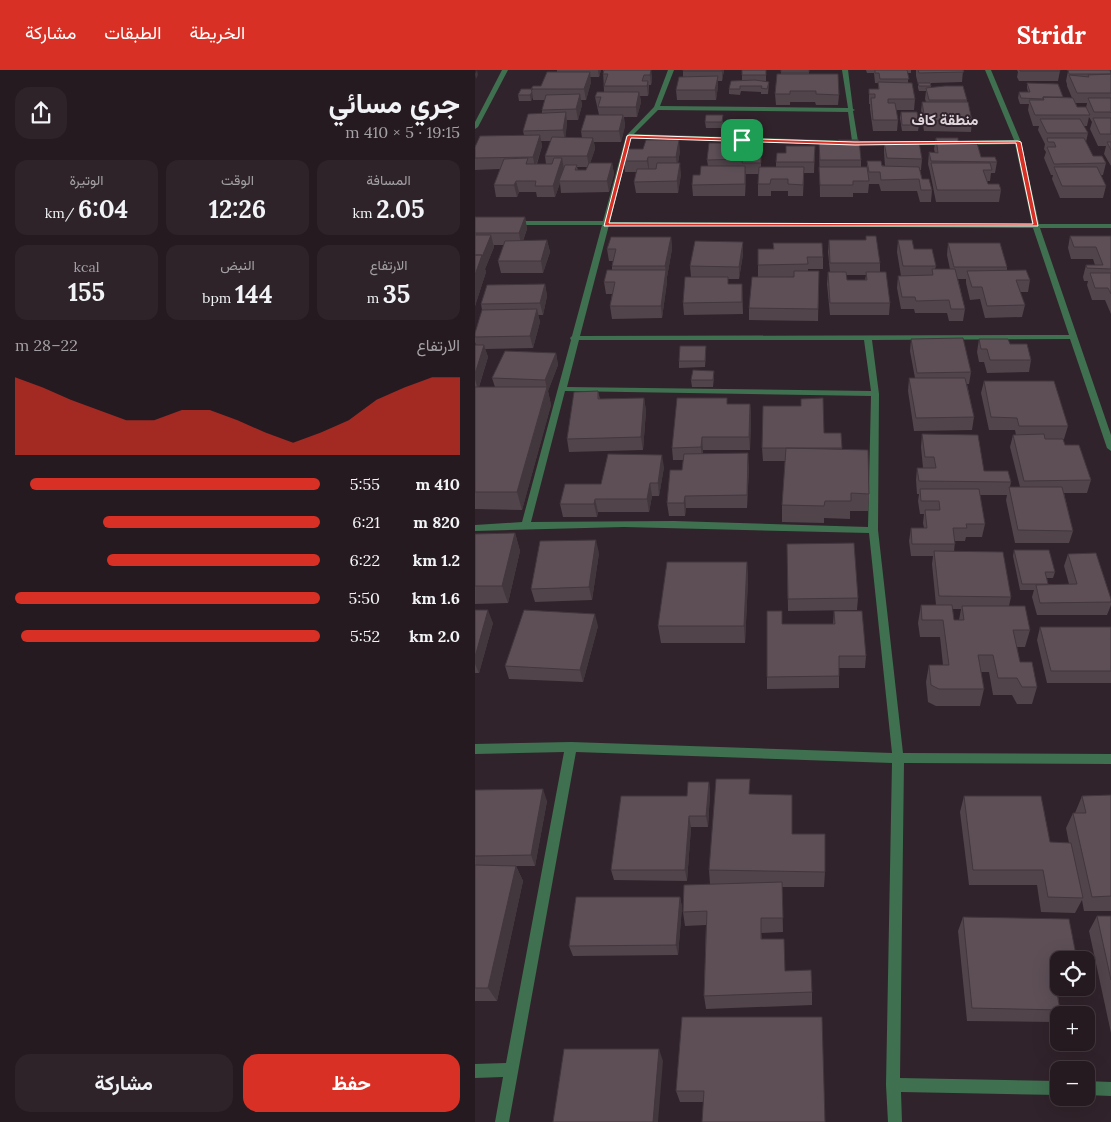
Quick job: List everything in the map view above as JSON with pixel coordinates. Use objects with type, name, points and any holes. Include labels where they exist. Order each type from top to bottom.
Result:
[{"type":"street","points":[[476,124],[505,70]]},
{"type":"street","points":[[526,525],[629,136],[657,108],[671,70]]},
{"type":"street","points":[[845,70],[852,110],[855,143]]},
{"type":"street","points":[[988,70],[1018,142],[1035,226],[1111,448]]},
{"type":"street","points":[[657,108],[852,110]]},
{"type":"street","points":[[629,136],[855,143],[1018,142]]},
{"type":"street","points":[[503,223],[1111,226]]},
{"type":"street","points":[[574,338],[1074,337]]},
{"type":"street","points":[[868,338],[875,394],[873,530],[898,758],[893,1085],[895,1122]]},
{"type":"street","points":[[563,389],[875,394]]},
{"type":"street","points":[[475,528],[526,525],[733,526],[873,530]]},
{"type":"street","points":[[502,1122],[571,748]]},
{"type":"street","points":[[475,749],[571,748],[898,758],[1111,759]]},
{"type":"street","points":[[475,1071],[511,1070]]},
{"type":"street","points":[[893,1085],[1050,1088]]},
{"type":"street","points":[[1095,1088],[1111,1089]]},
{"type":"building","points":[[604,70],[651,70],[650,75],[644,75],[642,81],[648,81],[647,86],[604,86],[608,74],[603,74]]},
{"type":"building","points":[[722,70],[722,71],[683,71]]},
{"type":"building","points":[[742,70],[766,70],[766,75],[742,75]]},
{"type":"building","points":[[781,70],[809,70],[809,72],[781,72]]},
{"type":"building","points":[[875,70],[907,70],[909,79],[880,79],[879,73],[875,73]]},
{"type":"building","points":[[918,70],[963,70],[964,72],[919,73]]},
{"type":"building","points":[[1060,70],[1060,71],[1020,71]]},
{"type":"building","points":[[1068,70],[1110,70],[1111,74],[1069,74]]},
{"type":"building","points":[[547,72],[590,72],[584,89],[531,89],[533,86],[541,86]]},
{"type":"building","points":[[777,74],[838,74],[839,95],[816,94],[816,91],[790,91],[790,94],[775,94]]},
{"type":"building","points":[[1111,74],[1111,93],[1077,93],[1069,75],[1089,77],[1088,75]]},
{"type":"building","points":[[718,76],[715,90],[676,90],[679,77]]},
{"type":"building","points":[[755,80],[769,82],[767,89],[761,88],[762,86],[740,86],[740,89],[729,89],[731,81]]},
{"type":"building","points":[[878,82],[912,83],[915,99],[888,99],[888,103],[895,103],[898,120],[873,120],[871,98],[875,98],[875,94],[869,94],[869,89],[879,89]]},
{"type":"building","points":[[918,83],[930,83],[931,86],[919,86]]},
{"type":"building","points":[[1027,83],[1058,84],[1063,97],[1043,97],[1043,99],[1021,98],[1019,92],[1030,92]]},
{"type":"building","points":[[963,86],[967,100],[929,100],[926,88]]},
{"type":"building","points":[[521,89],[531,89],[532,92],[530,95],[518,95]]},
{"type":"building","points":[[597,92],[639,92],[636,107],[598,107],[601,97],[595,97]]},
{"type":"building","points":[[580,94],[576,109],[542,110],[546,95]]},
{"type":"building","points":[[1043,97],[1073,98],[1077,107],[1086,107],[1090,115],[1035,115],[1029,100],[1044,100]]},
{"type":"building","points":[[1088,98],[1111,98],[1111,113],[1094,112]]},
{"type":"building","points":[[922,102],[968,102],[972,121],[925,120]]},
{"type":"building","points":[[566,112],[563,130],[523,131],[528,114]]},
{"type":"building","points":[[901,112],[917,112],[919,125],[902,125]]},
{"type":"building","points":[[586,115],[623,115],[619,131],[581,131]]},
{"type":"building","points":[[706,115],[723,115],[722,122],[705,122]]},
{"type":"building","points":[[1093,118],[1111,118],[1111,134],[1100,134]]},
{"type":"building","points":[[1040,119],[1080,119],[1088,133],[1047,133]]},
{"type":"building","points":[[540,135],[533,157],[475,158],[475,147],[480,136]]},
{"type":"building","points":[[552,137],[593,138],[587,156],[545,156]]},
{"type":"building","points":[[936,138],[958,138],[958,142],[977,143],[981,157],[995,157],[997,162],[931,161],[929,152],[938,153]]},
{"type":"building","points":[[1047,138],[1084,138],[1093,156],[1102,156],[1106,163],[1054,164],[1047,147],[1056,147],[1054,142],[1048,142]]},
{"type":"building","points":[[646,140],[679,140],[676,157],[648,157],[647,161],[624,161],[627,149],[643,149]]},
{"type":"building","points":[[838,140],[859,140],[861,160],[820,160],[819,143],[838,143]]},
{"type":"building","points":[[884,142],[919,142],[922,159],[887,158]]},
{"type":"building","points":[[1107,142],[1111,142],[1111,150]]},
{"type":"building","points":[[709,143],[751,143],[750,150],[761,150],[761,163],[742,163],[743,159],[707,160]]},
{"type":"building","points":[[786,146],[815,146],[814,162],[776,162],[777,153],[786,153]]},
{"type":"building","points":[[528,158],[526,164],[552,164],[554,158],[562,158],[553,186],[535,186],[536,181],[516,181],[514,185],[494,185],[504,159]]},
{"type":"building","points":[[867,161],[881,161],[882,166],[919,167],[922,179],[929,179],[932,190],[921,190],[919,179],[881,180],[880,172],[869,172]]},
{"type":"building","points":[[589,163],[612,163],[607,181],[559,181],[565,165],[577,165],[575,170],[586,170]]},
{"type":"building","points":[[657,163],[680,163],[677,181],[634,182],[637,169],[656,169]]},
{"type":"building","points":[[931,163],[990,163],[992,170],[983,170],[988,184],[999,184],[1001,190],[937,190]]},
{"type":"building","points":[[701,166],[745,166],[745,184],[692,185],[693,175],[700,175]]},
{"type":"building","points":[[759,167],[804,167],[803,185],[788,184],[788,179],[771,179],[770,184],[758,184]]},
{"type":"building","points":[[819,167],[867,167],[869,181],[853,181],[853,185],[820,185]]},
{"type":"building","points":[[1054,167],[1097,167],[1106,186],[1062,186]]},
{"type":"building","points":[[475,217],[525,217],[519,233],[475,233]]},
{"type":"building","points":[[475,235],[491,235],[482,257],[482,255],[475,255]]},
{"type":"building","points":[[866,236],[876,236],[880,263],[830,263],[829,240],[866,240]]},
{"type":"building","points":[[1070,236],[1111,236],[1111,269],[1087,268],[1086,265],[1103,265],[1096,247],[1074,247]]},
{"type":"building","points":[[611,237],[671,237],[665,266],[612,266],[616,249],[607,249]]},
{"type":"building","points":[[547,240],[541,261],[498,261],[505,241]]},
{"type":"building","points":[[898,240],[912,240],[914,249],[932,249],[936,266],[903,266]]},
{"type":"building","points":[[695,241],[743,242],[739,267],[690,266]]},
{"type":"building","points":[[773,243],[822,243],[823,257],[807,257],[808,264],[758,265],[758,249],[774,249]]},
{"type":"building","points":[[948,243],[1000,243],[1007,267],[954,267]]},
{"type":"building","points":[[475,255],[482,255],[475,275]]},
{"type":"building","points":[[932,269],[955,269],[965,309],[951,309],[949,300],[916,301],[915,297],[902,297],[898,276],[933,275]]},
{"type":"building","points":[[607,270],[666,270],[661,306],[610,306],[615,282],[604,282]]},
{"type":"building","points":[[1026,270],[1030,280],[1016,280],[1025,305],[987,306],[982,287],[972,287],[967,271]]},
{"type":"building","points":[[794,271],[819,271],[818,309],[749,308],[752,277],[794,277]]},
{"type":"building","points":[[828,272],[846,272],[847,280],[867,280],[866,272],[886,272],[890,303],[830,303]]},
{"type":"building","points":[[1090,273],[1111,273],[1111,294],[1108,288],[1095,288]]},
{"type":"building","points":[[685,277],[728,277],[728,284],[742,284],[742,302],[683,303]]},
{"type":"building","points":[[545,284],[540,303],[481,304],[487,285]]},
{"type":"building","points":[[537,309],[530,336],[475,337],[482,310]]},
{"type":"building","points":[[963,338],[971,372],[917,373],[911,339]]},
{"type":"building","points":[[979,339],[1008,339],[1010,344],[1027,344],[1031,360],[990,360],[987,349],[981,349]]},
{"type":"building","points":[[475,345],[484,345],[475,374]]},
{"type":"building","points":[[680,346],[706,346],[705,361],[679,361]]},
{"type":"building","points":[[505,351],[556,353],[545,380],[492,378]]},
{"type":"building","points":[[693,370],[714,371],[713,380],[691,380]]},
{"type":"building","points":[[909,378],[965,378],[974,417],[916,418]]},
{"type":"building","points":[[984,381],[1054,381],[1068,426],[1019,426],[1017,418],[991,417]]},
{"type":"building","points":[[475,387],[547,387],[517,492],[475,492]]},
{"type":"building","points":[[598,391],[598,399],[644,398],[641,437],[567,439],[574,392]]},
{"type":"building","points":[[677,398],[727,398],[727,404],[750,404],[749,437],[702,437],[701,447],[672,448]]},
{"type":"building","points":[[823,398],[824,433],[841,433],[842,448],[762,448],[763,406],[801,406],[801,399]]},
{"type":"building","points":[[922,434],[978,435],[984,471],[1008,471],[1011,482],[919,481],[917,468],[936,468],[934,457],[925,457]]},
{"type":"building","points":[[1044,434],[1045,439],[1063,439],[1065,445],[1079,445],[1091,480],[1024,481],[1013,435]]},
{"type":"building","points":[[786,448],[868,450],[869,494],[851,493],[851,501],[825,501],[824,506],[782,505]]},
{"type":"building","points":[[748,453],[747,495],[685,496],[684,503],[667,503],[670,470],[682,470],[684,454]]},
{"type":"building","points":[[608,454],[662,455],[658,483],[650,483],[647,499],[595,499],[594,504],[560,504],[565,484],[601,484]]},
{"type":"building","points":[[1009,487],[1062,487],[1073,531],[1018,530]]},
{"type":"building","points":[[920,489],[979,489],[985,524],[966,524],[967,528],[953,528],[955,544],[912,544],[911,528],[927,528],[925,510],[940,510],[939,501],[921,501]]},
{"type":"building","points":[[515,533],[502,586],[475,586],[475,534]]},
{"type":"building","points":[[596,540],[589,587],[531,589],[540,541]]},
{"type":"building","points":[[854,543],[858,598],[788,599],[787,544]]},
{"type":"building","points":[[1014,550],[1049,550],[1055,572],[1045,572],[1048,584],[1022,584]]},
{"type":"building","points":[[934,551],[1003,552],[1011,597],[939,596]]},
{"type":"building","points":[[1096,553],[1111,602],[1040,603],[1036,585],[1077,584],[1068,554]]},
{"type":"building","points":[[667,562],[747,562],[744,626],[658,626]]},
{"type":"building","points":[[921,605],[952,605],[954,620],[964,620],[962,606],[1025,606],[1030,630],[1013,630],[1020,662],[1032,662],[1037,687],[1022,687],[1017,678],[998,678],[993,655],[978,655],[984,689],[939,689],[931,685],[929,665],[949,665],[943,620],[922,620]]},
{"type":"building","points":[[475,610],[488,610],[475,657]]},
{"type":"building","points":[[524,610],[595,614],[580,670],[505,666]]},
{"type":"building","points":[[767,611],[782,611],[782,624],[835,624],[834,611],[862,611],[866,656],[839,656],[839,676],[767,677]]},
{"type":"building","points":[[1040,627],[1111,627],[1111,671],[1051,671]]},
{"type":"building","points":[[716,779],[750,779],[749,794],[792,795],[792,834],[825,834],[825,872],[709,870]]},
{"type":"building","points":[[688,782],[709,782],[706,816],[689,816],[685,870],[611,870],[621,796],[687,796]]},
{"type":"building","points":[[543,789],[531,855],[475,856],[475,790]]},
{"type":"building","points":[[1111,795],[1111,896],[1092,897],[1073,813],[1086,813],[1082,796]]},
{"type":"building","points":[[964,796],[1041,796],[1050,842],[1071,843],[1083,898],[1048,897],[1043,870],[973,870]]},
{"type":"building","points":[[475,865],[516,866],[488,988],[475,988]]},
{"type":"building","points":[[782,882],[783,918],[761,918],[761,939],[784,939],[785,971],[811,970],[812,992],[704,996],[707,911],[683,912],[684,885]]},
{"type":"building","points":[[576,897],[680,897],[676,945],[569,946]]},
{"type":"building","points":[[1097,916],[1111,916],[1111,980]]},
{"type":"building","points":[[963,917],[1069,919],[1075,951],[1050,951],[1050,996],[1058,996],[1059,1006],[1050,1006],[1050,1010],[972,1008]]},
{"type":"building","points":[[682,1017],[822,1017],[825,1122],[702,1122],[704,1091],[676,1091]]},
{"type":"building","points":[[564,1049],[659,1049],[653,1122],[553,1122]]},
{"type":"district","name":"منطقة كاف","points":[[945,120]]},
{"type":"route","points":[[629,136],[742,140],[855,143],[1018,142],[1035,226],[606,224],[629,136]]}]
